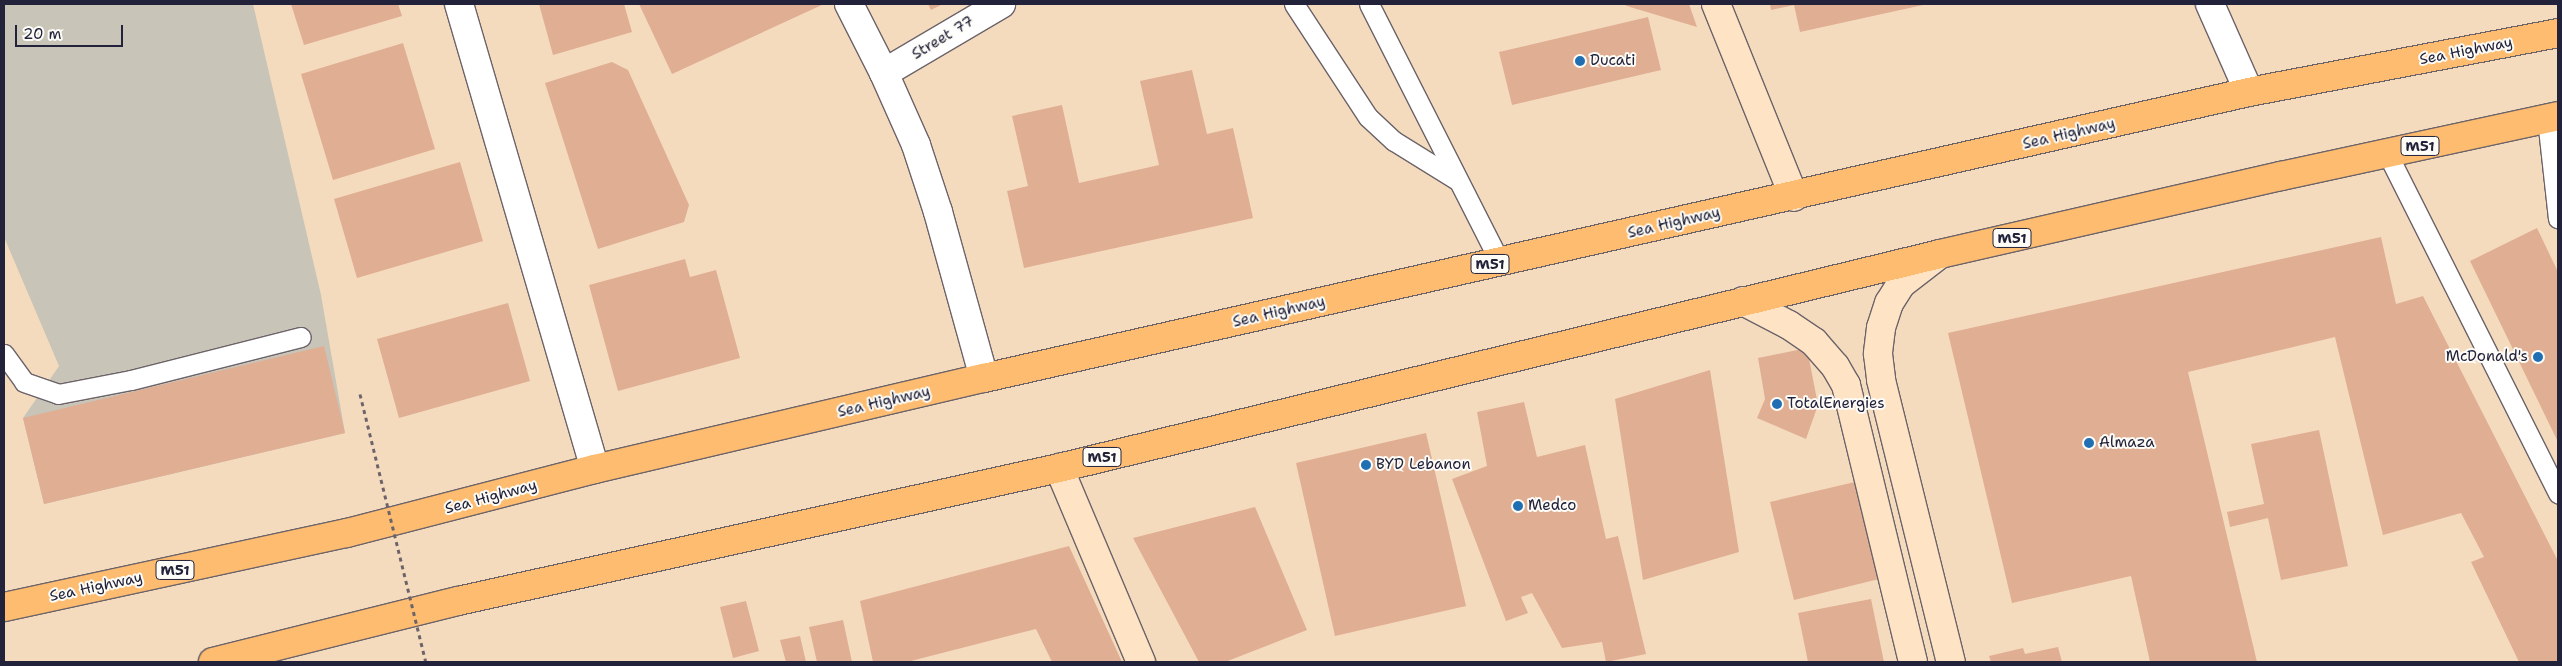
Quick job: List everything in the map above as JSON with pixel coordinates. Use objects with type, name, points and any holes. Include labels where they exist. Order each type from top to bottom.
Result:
[{"type":"highway","name":"Sea Highway","points":[[4,607],[346,533],[432,513],[595,469],[984,378],[1794,197],[2249,92],[2556,32]]},
{"type":"highway","name":"M51","points":[[213,662],[440,605],[1059,468],[1940,254],[2553,118]]},
{"type":"street","points":[[458,4],[595,469]]},
{"type":"street","points":[[849,4],[884,73],[916,145],[938,212],[984,378]]},
{"type":"street","name":"Street 77","points":[[884,73],[1001,4]]},
{"type":"street","points":[[1716,4],[1794,197]]},
{"type":"street","points":[[2210,4],[2249,92]]},
{"type":"street","points":[[1940,254],[1901,284],[1889,303],[1881,328],[1878,354],[1881,380],[1951,662]]},
{"type":"street","points":[[1743,302],[1789,325],[1814,342],[1835,366],[1846,385],[1913,662]]},
{"type":"street","points":[[1059,468],[1141,662]]},
{"type":"lane","points":[[1294,4],[1368,117],[1394,141],[1458,181]]},
{"type":"lane","points":[[1369,4],[1500,262]]},
{"type":"lane","points":[[2553,118],[2558,218]]},
{"type":"lane","points":[[2387,154],[2558,493]]},
{"type":"lane","points":[[4,354],[24,382],[58,394],[131,380],[301,337]]},
{"type":"path","points":[[360,394],[426,662]]},
{"type":"shaded area","points":[[4,4],[253,4],[321,295],[345,433],[44,504],[23,418],[59,366],[4,237]]},
{"type":"building","points":[[291,4],[398,4],[402,16],[304,45]]},
{"type":"building","points":[[539,4],[624,4],[632,32],[553,55]]},
{"type":"building","points":[[639,4],[824,4],[672,74]]},
{"type":"building","points":[[928,4],[943,4],[931,10]]},
{"type":"building","points":[[1622,4],[1689,4],[1697,27],[1630,7]]},
{"type":"building","points":[[1770,4],[1923,5],[1800,32],[1794,5],[1771,10]]},
{"type":"building","name":"Ducati","points":[[1648,17],[1661,70],[1512,105],[1499,52]]},
{"type":"building","points":[[403,43],[435,149],[333,180],[301,74]]},
{"type":"building","points":[[612,62],[628,70],[689,205],[684,222],[598,249],[545,83]]},
{"type":"building","points":[[1192,70],[1207,134],[1233,128],[1253,218],[1024,268],[1007,191],[1028,186],[1012,116],[1062,105],[1079,183],[1159,165],[1140,81]]},
{"type":"building","points":[[460,162],[483,241],[357,278],[334,199]]},
{"type":"building","name":"McDonald's","points":[[2537,228],[2558,272],[2558,442],[2470,261]]},
{"type":"building","name":"Almaza","points":[[2381,237],[2396,304],[2423,296],[2558,561],[2558,662],[2519,662],[2471,562],[2484,557],[2461,513],[2383,535],[2335,337],[2188,372],[2257,662],[2150,662],[2131,576],[2012,603],[1948,333]]},
{"type":"building","points":[[685,259],[690,277],[716,270],[740,358],[618,391],[589,285]]},
{"type":"building","points":[[508,303],[530,381],[399,418],[377,339]]},
{"type":"building","points":[[324,346],[345,433],[44,504],[23,418]]},
{"type":"building","points":[[1807,348],[1818,405],[1806,439],[1757,418],[1765,399],[1758,358]]},
{"type":"building","points":[[1710,370],[1739,552],[1643,580],[1615,399]]},
{"type":"building","points":[[1524,402],[1537,457],[1585,445],[1606,539],[1618,536],[1646,654],[1606,662],[1602,642],[1562,648],[1532,593],[1521,597],[1528,613],[1506,621],[1452,479],[1487,466],[1477,412]]},
{"type":"building","points":[[2319,430],[2348,566],[2281,580],[2268,518],[2230,527],[2227,512],[2264,504],[2251,444]]},
{"type":"building","points":[[1426,433],[1466,606],[1335,636],[1296,463]]},
{"type":"building","points":[[1859,481],[1883,578],[1794,600],[1770,502]]},
{"type":"building","points":[[1255,507],[1307,630],[1225,662],[1199,662],[1133,538]]},
{"type":"building","points":[[1069,546],[1122,662],[1052,662],[1036,629],[907,662],[873,662],[860,601]]},
{"type":"building","points":[[1871,599],[1884,662],[1808,662],[1798,613]]},
{"type":"building","points":[[746,601],[759,651],[733,658],[720,607]]},
{"type":"building","points":[[843,620],[852,662],[817,662],[809,627]]},
{"type":"building","points":[[800,636],[806,662],[786,662],[780,640]]},
{"type":"building","points":[[2058,647],[2062,662],[1991,662],[1989,656],[2023,648],[2025,654]]},
{"type":"place","name":"Ducati","points":[[1580,61]]},
{"type":"place","name":"McDonald's","points":[[2538,357]]},
{"type":"place","name":"TotalEnergies","points":[[1777,404]]},
{"type":"place","name":"Almaza","points":[[2089,443]]},
{"type":"place","name":"BYD Lebanon","points":[[1366,465]]},
{"type":"place","name":"Medco","points":[[1518,506]]}]
